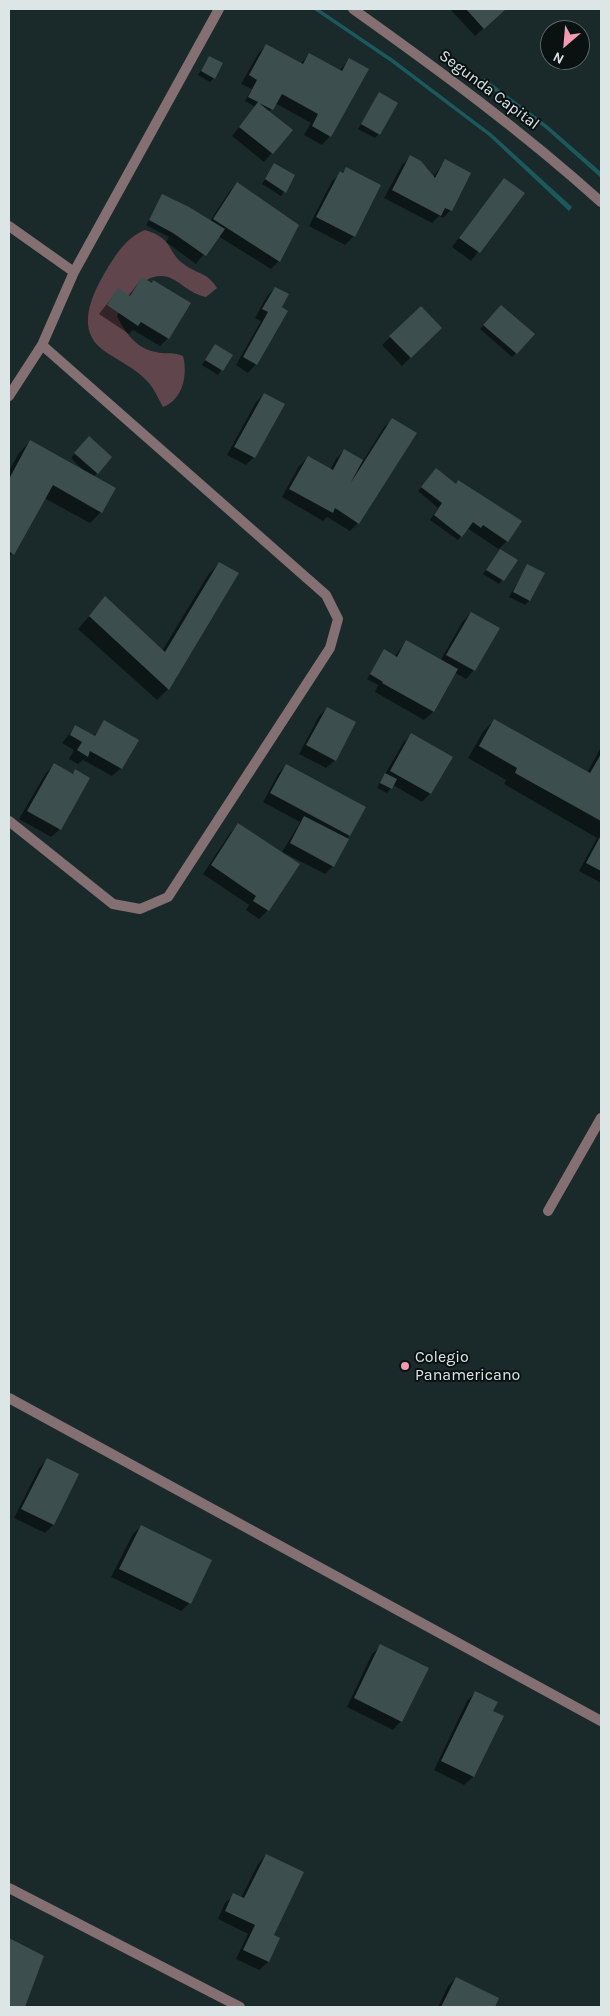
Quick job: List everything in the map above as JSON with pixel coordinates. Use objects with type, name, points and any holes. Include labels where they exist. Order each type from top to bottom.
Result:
[{"type":"street","points":[[9,396],[42,345],[74,272],[219,9]]},
{"type":"street","name":"Segunda Capital","points":[[352,9],[446,75],[525,135],[601,202]]},
{"type":"street","points":[[9,226],[74,272]]},
{"type":"street","points":[[9,821],[112,904],[140,909],[168,897],[330,648],[338,619],[326,595],[42,345]]},
{"type":"street","points":[[548,1211],[601,1118]]},
{"type":"street","points":[[9,1398],[601,1721]]},
{"type":"street","points":[[9,1888],[240,2007]]},
{"type":"shaded area","points":[[145,230],[161,237],[179,260],[206,276],[217,288],[206,297],[194,293],[168,277],[152,278],[137,287],[117,316],[132,339],[143,348],[183,356],[185,371],[182,386],[175,399],[163,407],[152,387],[142,376],[103,350],[95,342],[90,333],[88,323],[91,303],[108,267],[126,243]]},
{"type":"water","points":[[313,9],[319,9],[393,59],[492,134],[572,207],[569,211],[489,136],[391,62]]},
{"type":"water","points":[[484,78],[547,125],[601,172],[601,178],[545,128],[482,82]]},
{"type":"building","points":[[466,9],[506,9],[484,29]]},
{"type":"building","points":[[266,44],[303,64],[309,53],[342,71],[349,58],[369,69],[331,137],[312,126],[318,114],[282,94],[273,110],[259,103],[293,130],[273,154],[239,127],[258,102],[248,97],[257,80],[249,75]]},
{"type":"building","points":[[209,56],[223,63],[215,79],[201,71]]},
{"type":"building","points":[[379,92],[398,103],[380,135],[361,124]]},
{"type":"building","points":[[410,155],[421,161],[435,178],[445,159],[471,173],[452,211],[445,208],[441,216],[392,190]]},
{"type":"building","points":[[274,163],[295,175],[286,193],[265,179]]},
{"type":"building","points":[[346,167],[381,185],[355,237],[316,217],[340,171],[343,173]]},
{"type":"building","points":[[504,178],[525,193],[480,253],[459,238]]},
{"type":"building","points":[[237,182],[299,225],[280,262],[213,219]]},
{"type":"building","points":[[162,194],[189,207],[225,229],[206,256],[173,233],[149,220]]},
{"type":"building","points":[[142,277],[152,283],[153,280],[191,303],[169,339],[141,322],[138,326],[107,305],[118,288],[130,296]]},
{"type":"building","points":[[275,287],[289,294],[282,307],[288,311],[257,365],[243,357],[268,312],[262,309]]},
{"type":"building","points":[[501,305],[535,334],[517,354],[483,325]]},
{"type":"building","points":[[421,306],[442,328],[411,358],[389,336]]},
{"type":"building","points":[[215,344],[233,355],[223,371],[205,360]]},
{"type":"building","points":[[264,393],[285,404],[255,458],[234,447]]},
{"type":"building","points":[[392,418],[417,433],[359,524],[335,508],[333,513],[289,489],[308,456],[333,470],[344,449],[363,460],[350,484]]},
{"type":"building","points":[[89,436],[112,457],[98,474],[74,453]]},
{"type":"building","points":[[30,440],[116,488],[102,513],[53,485],[14,555],[9,551],[9,479]]},
{"type":"building","points":[[436,468],[456,484],[458,480],[522,521],[508,542],[483,525],[481,528],[473,522],[462,537],[434,515],[442,503],[421,487]]},
{"type":"building","points":[[500,549],[518,560],[504,581],[486,570]]},
{"type":"building","points":[[219,562],[239,573],[169,690],[89,616],[105,596],[165,652]]},
{"type":"building","points":[[527,564],[545,573],[530,601],[513,592]]},
{"type":"building","points":[[471,612],[500,628],[475,671],[446,655]]},
{"type":"building","points":[[406,640],[458,669],[434,712],[382,683],[370,674],[384,649],[397,657]]},
{"type":"building","points":[[327,707],[356,722],[336,761],[306,745]]},
{"type":"building","points":[[494,719],[590,773],[601,754],[601,821],[515,773],[517,768],[479,746]]},
{"type":"building","points":[[104,720],[139,740],[122,769],[90,751],[88,757],[77,750],[82,742],[70,735],[75,725],[95,736]]},
{"type":"building","points":[[411,733],[453,757],[431,794],[390,771]]},
{"type":"building","points":[[54,763],[73,774],[75,769],[90,778],[61,830],[27,811]]},
{"type":"building","points":[[286,764],[366,807],[350,836],[270,793]]},
{"type":"building","points":[[385,773],[397,779],[392,789],[380,783]]},
{"type":"building","points":[[304,816],[349,839],[334,867],[290,843]]},
{"type":"building","points":[[238,823],[300,864],[269,911],[253,901],[256,896],[211,865]]},
{"type":"building","points":[[601,835],[601,871],[586,863]]},
{"type":"building","points":[[47,1458],[79,1474],[54,1525],[21,1509]]},
{"type":"building","points":[[141,1525],[212,1560],[191,1604],[119,1569]]},
{"type":"building","points":[[380,1644],[429,1668],[402,1722],[354,1698]]},
{"type":"building","points":[[475,1691],[498,1702],[493,1711],[504,1716],[474,1777],[441,1761]]},
{"type":"building","points":[[266,1854],[304,1872],[274,1935],[280,1938],[269,1962],[243,1950],[255,1925],[225,1911],[233,1893],[244,1898]]},
{"type":"building","points":[[9,1938],[44,1956],[25,2007],[9,2007]]},
{"type":"building","points":[[456,1977],[499,1998],[495,2007],[441,2007]]},
{"type":"place","name":"Colegio Panamericano","points":[[405,1366]]}]
